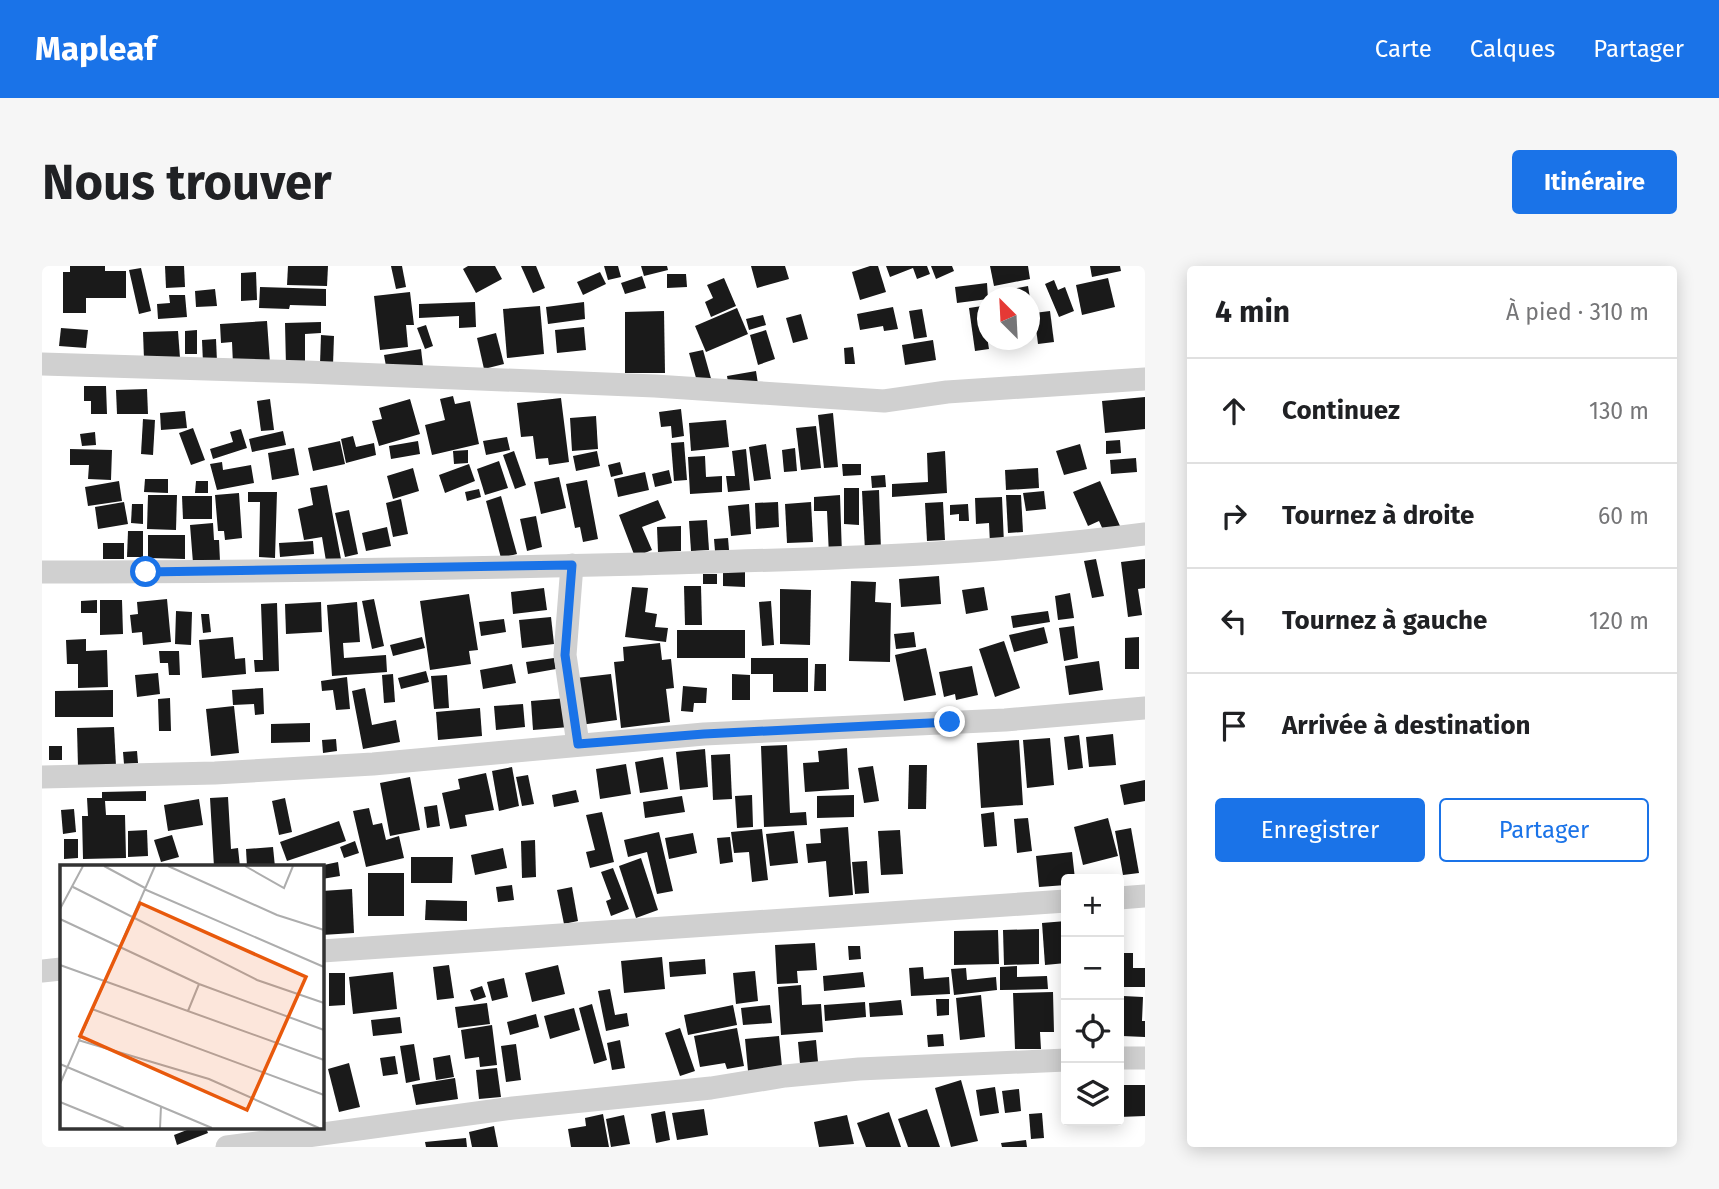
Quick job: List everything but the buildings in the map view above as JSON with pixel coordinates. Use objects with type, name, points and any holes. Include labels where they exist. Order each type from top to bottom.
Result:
[{"type":"street","points":[[42,364],[655,386],[884,401],[947,392],[1145,379]]},
{"type":"street","points":[[42,572],[249,572],[909,556],[999,550],[1145,534]]},
{"type":"street","points":[[572,565],[565,655],[578,744]]},
{"type":"street","points":[[42,777],[215,773],[373,764],[704,734],[1004,720],[1145,708]]},
{"type":"street","points":[[1124,898],[1145,896]]},
{"type":"street","points":[[324,951],[1061,901]]},
{"type":"street","points":[[42,971],[60,969]]},
{"type":"street","points":[[1124,1058],[1145,1058]]},
{"type":"street","points":[[227,1147],[513,1108],[711,1088],[785,1076],[873,1068],[1061,1060]]},
{"type":"route","points":[[146,572],[572,565],[565,655],[578,744],[704,734],[950,722]]}]
